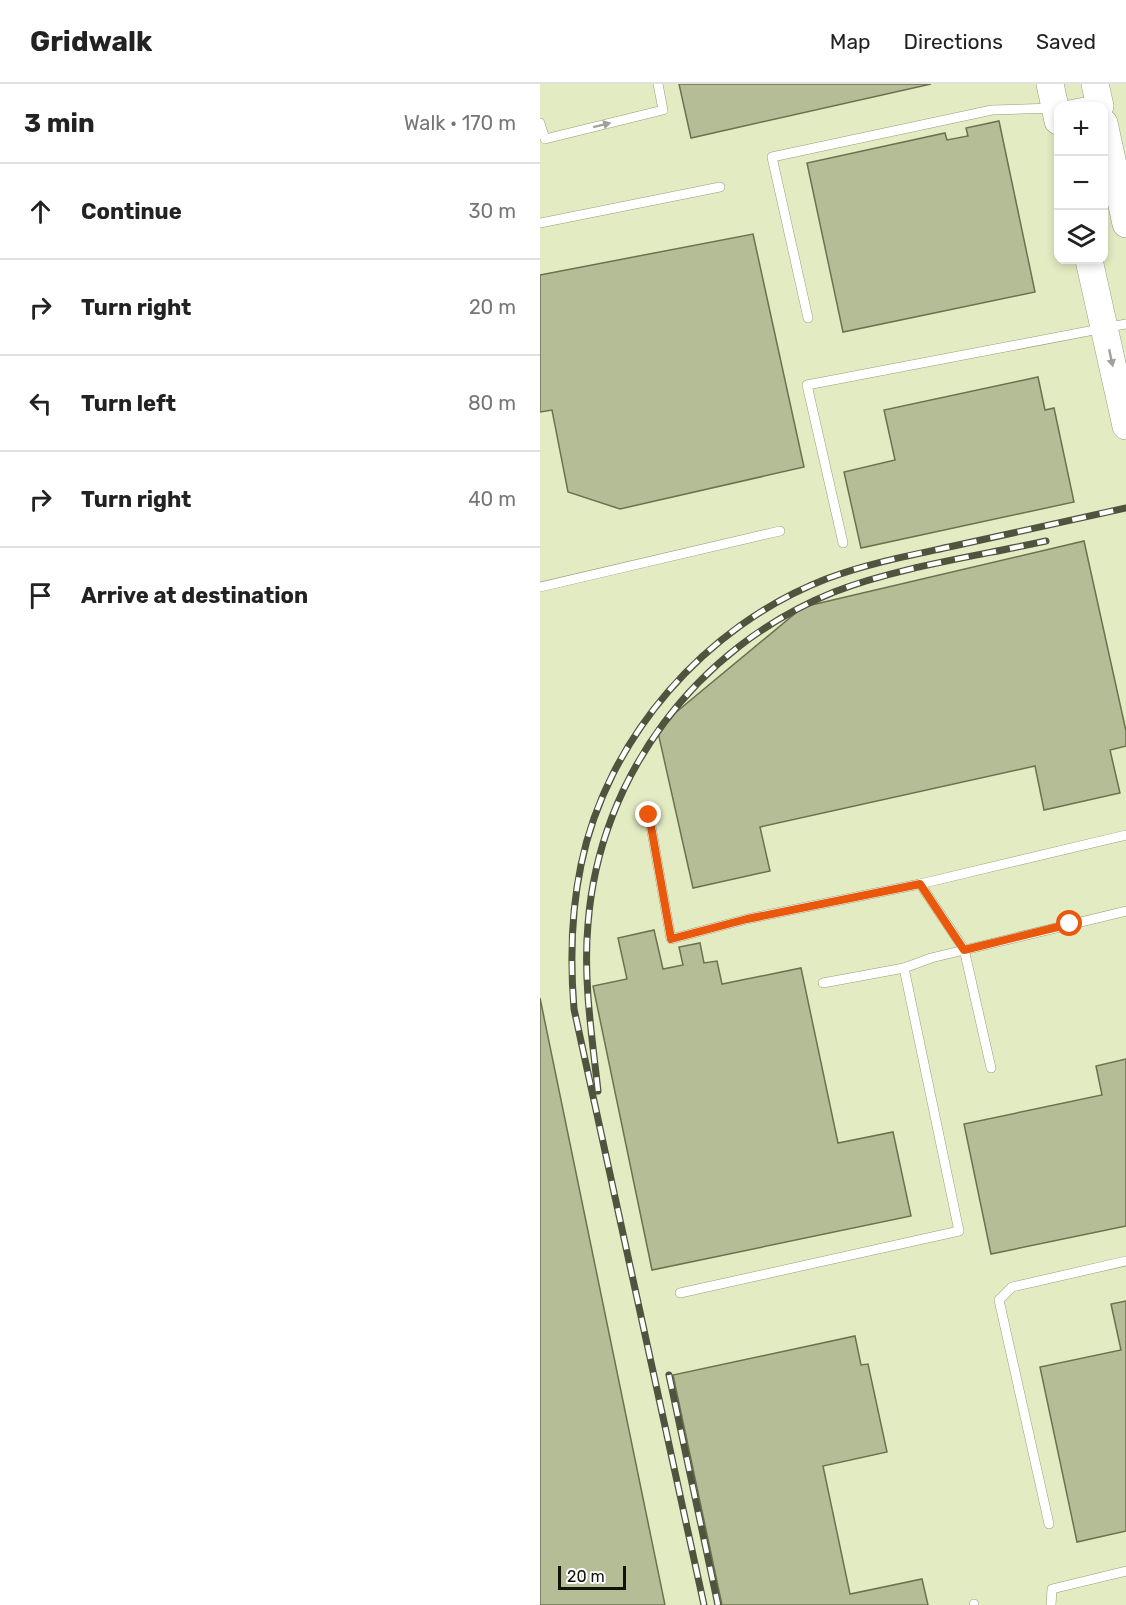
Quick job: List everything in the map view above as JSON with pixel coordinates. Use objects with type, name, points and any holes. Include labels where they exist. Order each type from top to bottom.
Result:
[{"type":"main road","points":[[1108,143],[1126,224]]},
{"type":"main road","points":[[1091,264],[1115,327],[1126,426]]},
{"type":"lane","points":[[540,123],[545,139],[663,110],[657,84]]},
{"type":"lane","points":[[807,318],[772,157],[992,110],[1054,105]]},
{"type":"lane","points":[[540,223],[720,187]]},
{"type":"lane","points":[[843,543],[807,385],[970,352],[1115,327]]},
{"type":"lane","points":[[540,587],[780,531]]},
{"type":"lane","points":[[649,815],[671,939],[747,919],[920,884],[1126,835]]},
{"type":"lane","points":[[920,884],[964,950],[991,1068]]},
{"type":"lane","points":[[823,983],[904,968],[964,950],[1126,911]]},
{"type":"lane","points":[[680,1293],[959,1231],[904,968]]},
{"type":"lane","points":[[1049,1524],[999,1300],[1012,1287],[1126,1261]]},
{"type":"lane","points":[[1051,1605],[1052,1589],[1126,1571]]},
{"type":"building","points":[[679,84],[931,84],[691,138]]},
{"type":"building","points":[[999,121],[1035,292],[843,332],[807,163],[945,133],[947,140],[968,136],[966,128]]},
{"type":"building","points":[[753,234],[804,467],[620,509],[568,492],[552,410],[540,412],[540,275]]},
{"type":"building","points":[[1038,377],[1045,410],[1054,408],[1074,502],[861,548],[844,472],[895,460],[884,410]]},
{"type":"building","points":[[1084,541],[1126,731],[1126,746],[1110,750],[1120,793],[1044,810],[1035,766],[760,827],[770,871],[693,888],[657,728],[803,607]]},
{"type":"building","points":[[654,930],[663,969],[683,965],[679,947],[700,943],[704,963],[717,961],[722,984],[801,968],[838,1143],[893,1132],[911,1216],[652,1270],[593,986],[627,979],[618,938]]},
{"type":"building","points":[[540,998],[665,1605],[540,1605]]},
{"type":"building","points":[[1126,1059],[1126,1226],[991,1254],[964,1124],[1102,1095],[1096,1066]]},
{"type":"building","points":[[1126,1301],[1126,1531],[1077,1542],[1040,1367],[1121,1350],[1111,1304]]},
{"type":"building","points":[[855,1336],[861,1365],[868,1364],[887,1452],[823,1466],[850,1594],[922,1579],[928,1605],[722,1605],[673,1375]]},
{"type":"railway","points":[[704,1605],[574,1009],[573,919],[581,865],[594,818],[613,773],[638,731],[668,692],[702,657],[740,626],[782,600],[826,579],[871,565],[1126,508]]},
{"type":"railway","points":[[598,1091],[587,966],[588,924],[596,869],[612,817],[635,768],[664,723],[699,682],[739,646],[785,616],[834,592],[911,569],[1046,541]]},
{"type":"railway","points":[[669,1375],[718,1605]]},
{"type":"route","points":[[649,815],[671,939],[747,919],[920,884],[964,950],[1070,924]]}]
